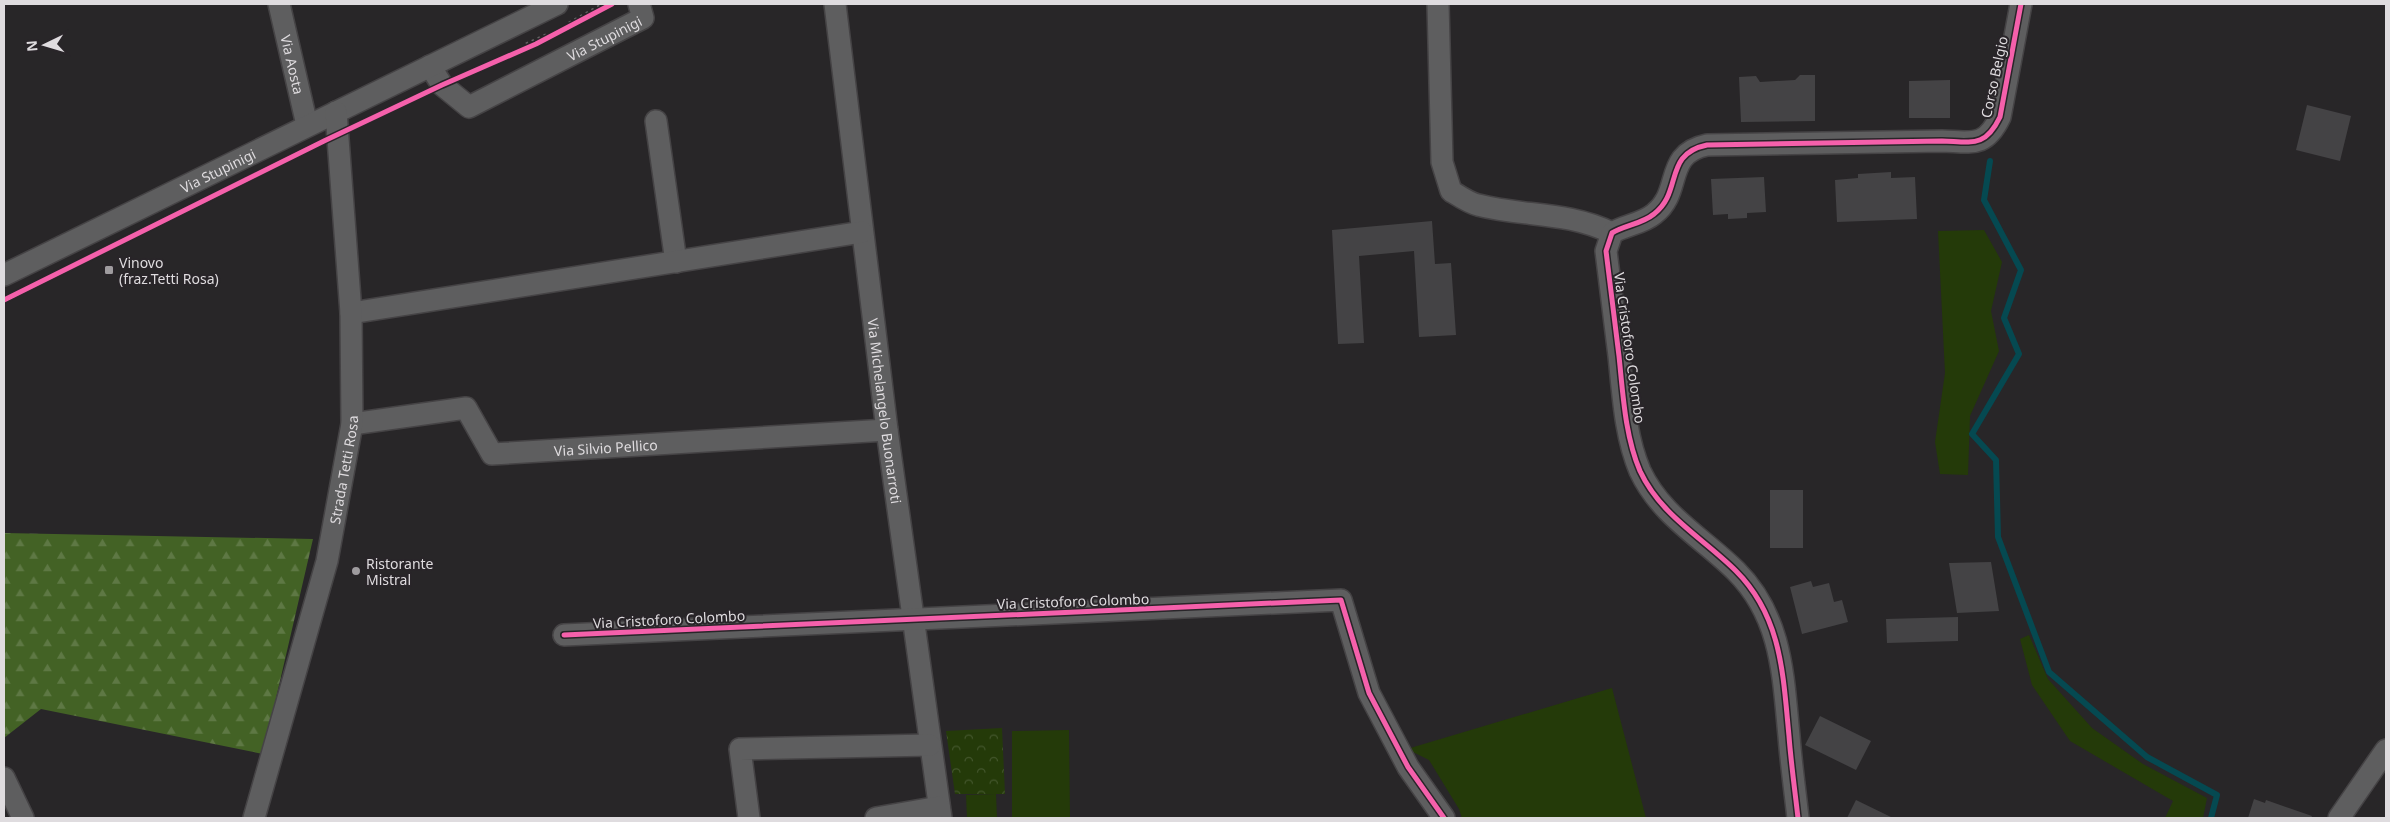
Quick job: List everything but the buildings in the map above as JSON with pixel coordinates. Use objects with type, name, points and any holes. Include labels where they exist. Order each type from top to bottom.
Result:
[{"type":"street","name":"Via Aosta","points":[[279,4],[307,125]]},
{"type":"street","name":"Via Stupinigi","points":[[4,275],[557,4]]},
{"type":"street","name":"Via Stupinigi","points":[[430,66],[442,85],[469,107],[643,18],[639,4]]},
{"type":"street","name":"Via Michelangelo Buonarroti","points":[[835,4],[887,430],[940,813]]},
{"type":"street","points":[[1438,4],[1442,162],[1451,191],[1476,205],[1567,217],[1590,223],[1612,233]]},
{"type":"street","name":"Corso Belgio","points":[[1612,233],[1644,220],[1662,206],[1671,191],[1675,170],[1680,160],[1686,153],[1697,147],[1707,145],[1942,141],[1973,143],[1986,138],[1994,129],[2000,117],[2021,4]]},
{"type":"street","name":"Strada Tetti Rosa","points":[[254,818],[327,561],[352,424],[351,313],[336,112]]},
{"type":"street","points":[[656,121],[676,262]]},
{"type":"street","points":[[351,313],[862,232]]},
{"type":"street","name":"Via Cristoforo Colombo","points":[[1612,233],[1606,251],[1623,399],[1632,446],[1640,471],[1662,506],[1737,572],[1765,610],[1774,628],[1781,654],[1785,685],[1798,818]]},
{"type":"street","name":"Via Silvio Pellico","points":[[352,424],[466,408],[492,454],[887,430]]},
{"type":"street","name":"Via Cristoforo Colombo","points":[[564,635],[1341,600],[1369,693],[1408,767],[1444,818]]},
{"type":"street","points":[[749,818],[740,749],[930,744]]},
{"type":"street","points":[[2339,818],[2386,750]]},
{"type":"street","points":[[4,778],[23,818]]},
{"type":"street","points":[[876,818],[940,813]]},
{"type":"path","points":[[561,31],[612,4]]},
{"type":"path","points":[[520,51],[553,35]]},
{"type":"green space","points":[[1984,230],[2002,262],[1991,311],[1999,351],[1970,416],[1968,475],[1940,474],[1935,442],[1945,373],[1938,231]]},
{"type":"green space","points":[[4,533],[313,539],[263,754],[41,709],[4,738]]},
{"type":"green space","points":[[2029,635],[2048,679],[2092,728],[2143,764],[2207,798],[2203,818],[2165,818],[2173,801],[2070,741],[2032,685],[2020,639]]},
{"type":"green space","points":[[1612,688],[1646,818],[1462,818],[1459,809],[1429,760],[1407,749]]},
{"type":"green space","points":[[1002,728],[1005,794],[955,794],[946,731]]},
{"type":"green space","points":[[1069,730],[1070,818],[1012,818],[1012,731]]},
{"type":"green space","points":[[996,794],[997,818],[967,818],[966,795]]},
{"type":"waterway","points":[[1990,161],[1984,200],[2021,270],[2004,318],[2019,354],[1972,434],[1996,460],[1998,537],[2049,672],[2147,757],[2217,795],[2211,818]]},
{"type":"cycle path","points":[[4,300],[324,141],[442,85],[536,44],[612,4]]},
{"type":"cycle path","points":[[1798,818],[1782,669],[1778,648],[1763,608],[1751,589],[1736,571],[1684,526],[1659,501],[1640,471],[1635,458],[1625,415],[1606,251],[1612,233],[1649,217],[1663,205],[1684,156],[1693,150],[1707,145],[1970,142],[1983,138],[1989,134],[2000,117],[2021,4]]},
{"type":"cycle path","points":[[564,635],[1341,600],[1369,693],[1408,767],[1444,818]]},
{"type":"place","name":"Vinovo (fraz.Tetti Rosa)","points":[[109,270]]},
{"type":"place","name":"Ristorante Mistral","points":[[356,571]]}]
